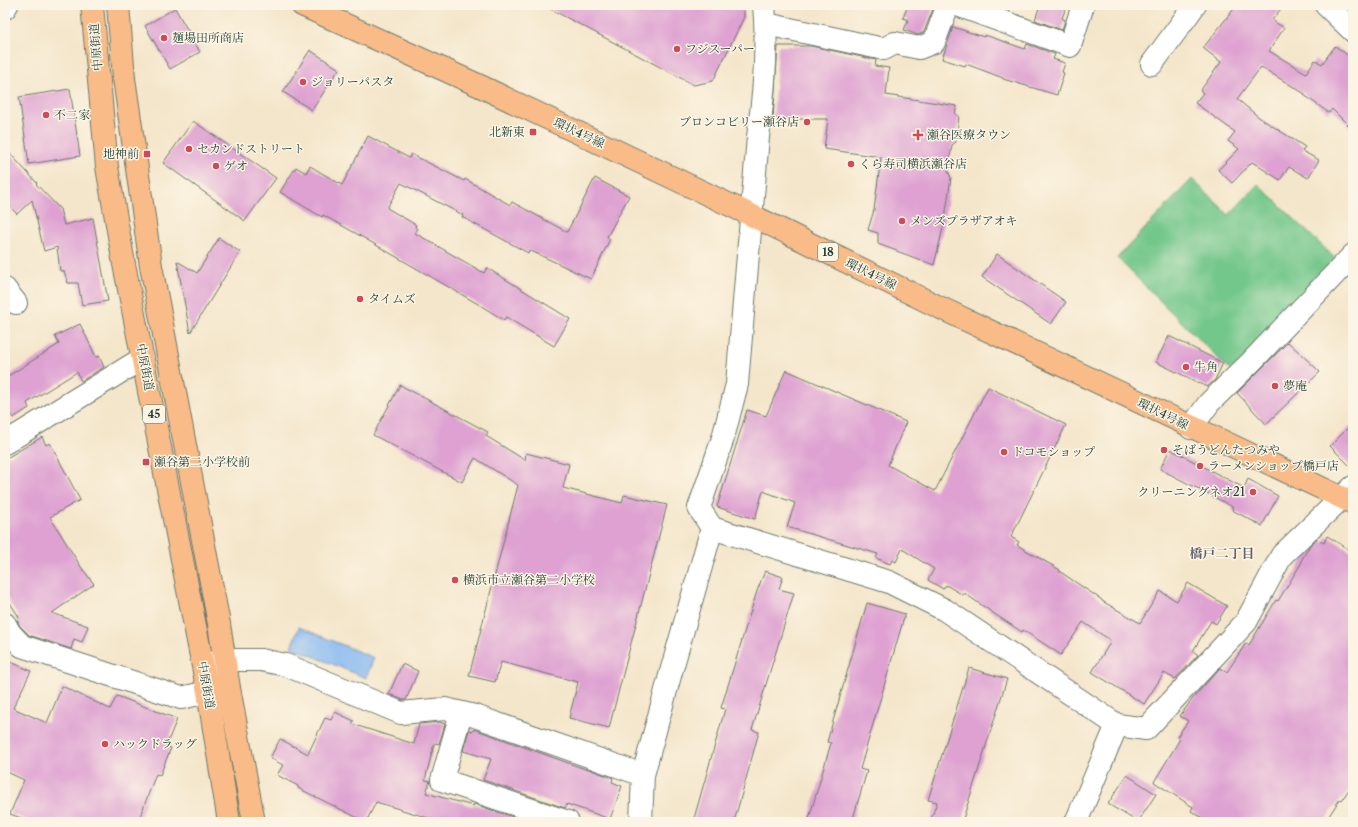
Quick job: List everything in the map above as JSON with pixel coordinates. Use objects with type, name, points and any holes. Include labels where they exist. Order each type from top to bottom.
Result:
[{"type":"main road","name":"中原街道","points":[[92,5],[107,167],[124,264],[208,692],[229,822]]},
{"type":"main road","name":"中原街道","points":[[118,5],[124,78],[151,266],[219,624],[229,688],[254,822]]},
{"type":"main road","name":"環状4号線","points":[[302,5],[480,86],[752,215],[1191,428],[1349,496]]},
{"type":"street","points":[[948,5],[934,42],[919,48],[895,43],[884,49],[765,14],[762,107],[737,384],[723,438],[699,508],[712,528],[890,582],[945,610],[1117,725],[1146,729],[1246,622],[1282,555],[1349,496]]},
{"type":"street","points":[[957,5],[1070,46],[1083,5]]},
{"type":"street","points":[[1152,64],[1195,5]]},
{"type":"street","points":[[1326,5],[1353,31]]},
{"type":"street","points":[[1191,428],[1209,403],[1251,362],[1353,255]]},
{"type":"street","points":[[5,443],[143,358]]},
{"type":"street","points":[[641,822],[643,775],[712,528]]},
{"type":"street","points":[[5,624],[10,633],[22,646],[181,698],[229,688]]},
{"type":"street","points":[[202,665],[225,660],[261,660],[286,665],[401,713],[445,709],[475,716],[643,775]]},
{"type":"street","points":[[461,713],[442,780],[568,822]]},
{"type":"street","points":[[1076,822],[1117,725]]},
{"type":"green space","points":[[1192,179],[1229,215],[1258,184],[1339,262],[1233,373],[1117,258]]},
{"type":"water","points":[[299,627],[374,658],[366,678],[291,647]]},
{"type":"building","name":"フジスーパー","points":[[543,5],[744,5],[744,17],[713,81],[694,85]]},
{"type":"building","points":[[908,5],[922,5],[933,9],[924,32],[918,35],[904,30],[908,20],[903,18]]},
{"type":"building","points":[[1040,5],[1067,5],[1062,18],[1065,20],[1062,30],[1035,20]]},
{"type":"building","points":[[1237,5],[1284,5],[1272,20],[1284,28],[1269,51],[1306,73],[1315,60],[1322,64],[1335,46],[1353,59],[1353,130],[1332,109],[1329,113],[1304,95],[1305,94],[1261,67],[1237,99],[1260,118],[1305,147],[1302,151],[1319,160],[1308,178],[1289,167],[1280,180],[1252,162],[1232,183],[1218,170],[1239,149],[1228,141],[1235,132],[1195,103],[1203,93],[1200,91],[1221,62],[1203,48]]},
{"type":"building","points":[[175,8],[200,52],[170,69],[145,26]]},
{"type":"building","points":[[953,27],[984,37],[985,35],[1025,49],[1027,44],[1055,54],[1053,59],[1065,63],[1062,72],[1064,73],[1057,95],[1003,79],[966,64],[965,66],[942,59]]},
{"type":"building","points":[[778,46],[811,46],[876,60],[875,66],[889,68],[886,95],[957,106],[955,114],[959,116],[956,142],[952,145],[948,171],[951,178],[944,224],[934,265],[878,244],[878,233],[868,230],[874,210],[881,157],[824,149],[828,119],[773,119]]},
{"type":"building","points":[[310,50],[339,69],[312,110],[283,92]]},
{"type":"building","points":[[70,89],[80,156],[29,164],[19,97]]},
{"type":"building","points":[[193,121],[276,178],[245,221],[163,163]]},
{"type":"building","points":[[368,136],[409,158],[411,154],[464,181],[465,179],[510,205],[512,202],[567,232],[595,178],[629,196],[607,237],[610,239],[591,279],[529,250],[528,253],[462,217],[463,215],[401,183],[387,208],[416,225],[415,227],[417,229],[415,233],[484,273],[487,268],[570,319],[554,346],[506,317],[504,320],[357,234],[323,215],[322,217],[280,192],[296,167],[306,173],[310,166],[342,185]]},
{"type":"building","points":[[5,148],[60,209],[64,225],[93,218],[108,301],[82,305],[78,283],[68,283],[64,271],[60,271],[57,247],[44,251],[32,200],[17,214],[5,202]]},
{"type":"building","points":[[219,238],[240,252],[190,333],[177,261],[197,273]]},
{"type":"building","points":[[997,254],[1066,302],[1051,324],[982,277]]},
{"type":"building","points":[[80,324],[96,357],[99,356],[104,367],[81,381],[77,372],[27,403],[29,408],[13,418],[5,406],[5,378],[59,344],[55,336]]},
{"type":"building","points":[[1169,336],[1223,363],[1215,380],[1207,387],[1156,362]]},
{"type":"building","points":[[1288,342],[1320,372],[1266,424],[1237,393]]},
{"type":"building","points":[[786,370],[906,422],[888,465],[935,491],[988,387],[1066,425],[1011,537],[1019,542],[1017,545],[1060,570],[1059,571],[1102,601],[1140,623],[1160,591],[1177,601],[1188,583],[1227,606],[1216,624],[1211,621],[1193,651],[1198,655],[1175,679],[1164,673],[1144,704],[1092,672],[1110,643],[1110,640],[1083,622],[1061,655],[1023,630],[1022,632],[964,593],[963,595],[946,585],[943,589],[928,580],[934,569],[902,549],[896,562],[892,560],[890,564],[876,558],[878,554],[787,527],[795,503],[763,491],[755,519],[717,507],[747,410],[766,416]]},
{"type":"building","points":[[400,385],[488,432],[486,436],[525,460],[526,453],[569,464],[563,488],[622,503],[624,495],[667,505],[609,728],[569,718],[578,682],[501,662],[495,682],[469,676],[518,485],[475,458],[462,482],[373,435]]},
{"type":"building","points":[[1353,423],[1353,469],[1330,446]]},
{"type":"building","points":[[42,437],[46,445],[50,443],[80,500],[50,517],[81,567],[94,584],[52,613],[88,626],[82,642],[74,639],[71,649],[29,635],[20,626],[17,620],[19,617],[5,595],[5,459]]},
{"type":"building","points":[[1170,449],[1244,488],[1248,479],[1278,496],[1262,526],[1232,510],[1233,507],[1160,469]]},
{"type":"building","points":[[1327,536],[1353,552],[1353,783],[1342,800],[1340,799],[1325,822],[1209,822],[1191,811],[1193,807],[1154,782],[1180,739],[1177,737],[1188,721],[1180,716],[1193,698],[1220,668],[1227,672],[1246,643],[1249,645],[1276,600],[1278,601],[1302,562],[1301,561],[1310,545],[1317,539],[1324,543]]},
{"type":"building","points":[[765,571],[783,577],[779,589],[794,593],[752,730],[759,732],[734,822],[693,822],[725,709],[721,708],[757,591]]},
{"type":"building","points":[[867,603],[905,614],[860,769],[867,771],[852,822],[808,822],[831,743],[827,742]]},
{"type":"building","points":[[11,662],[31,671],[13,708],[47,723],[62,686],[110,709],[117,696],[177,719],[166,746],[171,748],[160,775],[156,774],[138,822],[32,822],[10,814],[24,780],[5,771],[5,674]]},
{"type":"building","points":[[402,664],[418,671],[406,700],[389,694]]},
{"type":"building","points":[[969,668],[1007,679],[962,822],[930,822],[937,802],[928,800]]},
{"type":"building","points":[[335,712],[354,721],[352,724],[414,744],[419,724],[439,722],[445,724],[439,744],[434,744],[425,780],[430,781],[426,793],[473,806],[474,804],[528,822],[442,822],[376,802],[366,822],[298,788],[298,786],[277,775],[283,765],[270,758],[280,739],[308,754],[325,718],[331,720]]},
{"type":"building","points":[[474,729],[613,778],[612,782],[622,786],[610,819],[567,804],[565,808],[483,780],[491,759],[463,751],[469,730],[473,731]]},
{"type":"building","points":[[1127,775],[1156,794],[1138,822],[1108,804]]},
{"type":"place","name":"麺場田所商店","points":[[164,38]]},
{"type":"place","name":"フジスーパー","points":[[677,49]]},
{"type":"place","name":"ジョリーパスタ","points":[[303,82]]},
{"type":"place","name":"不二家","points":[[46,115]]},
{"type":"place","name":"ブロンコビリー瀬谷店","points":[[807,122]]},
{"type":"place","name":"北新東","points":[[533,132]]},
{"type":"place","name":"瀬谷医療タウン","points":[[918,135]]},
{"type":"place","name":"セカンドストリート","points":[[189,149]]},
{"type":"place","name":"地神前","points":[[147,154]]},
{"type":"place","name":"くら寿司横浜瀬谷店","points":[[851,164]]},
{"type":"place","name":"ゲオ","points":[[216,166]]},
{"type":"place","name":"メンズプラザアオキ","points":[[902,221]]},
{"type":"place","name":"タイムズ","points":[[360,299]]},
{"type":"place","name":"牛角","points":[[1186,367]]},
{"type":"place","name":"夢庵","points":[[1275,386]]},
{"type":"place","name":"そばうどんたつみや","points":[[1164,450]]},
{"type":"place","name":"ドコモショップ","points":[[1004,452]]},
{"type":"place","name":"瀬谷第二小学校前","points":[[146,462]]},
{"type":"place","name":"ラーメンショップ橋戸店","points":[[1200,466]]},
{"type":"place","name":"クリーニングネオ21","points":[[1253,492]]},
{"type":"place","name":"横浜市立瀬谷第二小学校","points":[[455,580]]},
{"type":"place","name":"ハックドラッグ","points":[[105,744]]},
{"type":"district","name":"橋戸二丁目","points":[[1222,553]]}]
